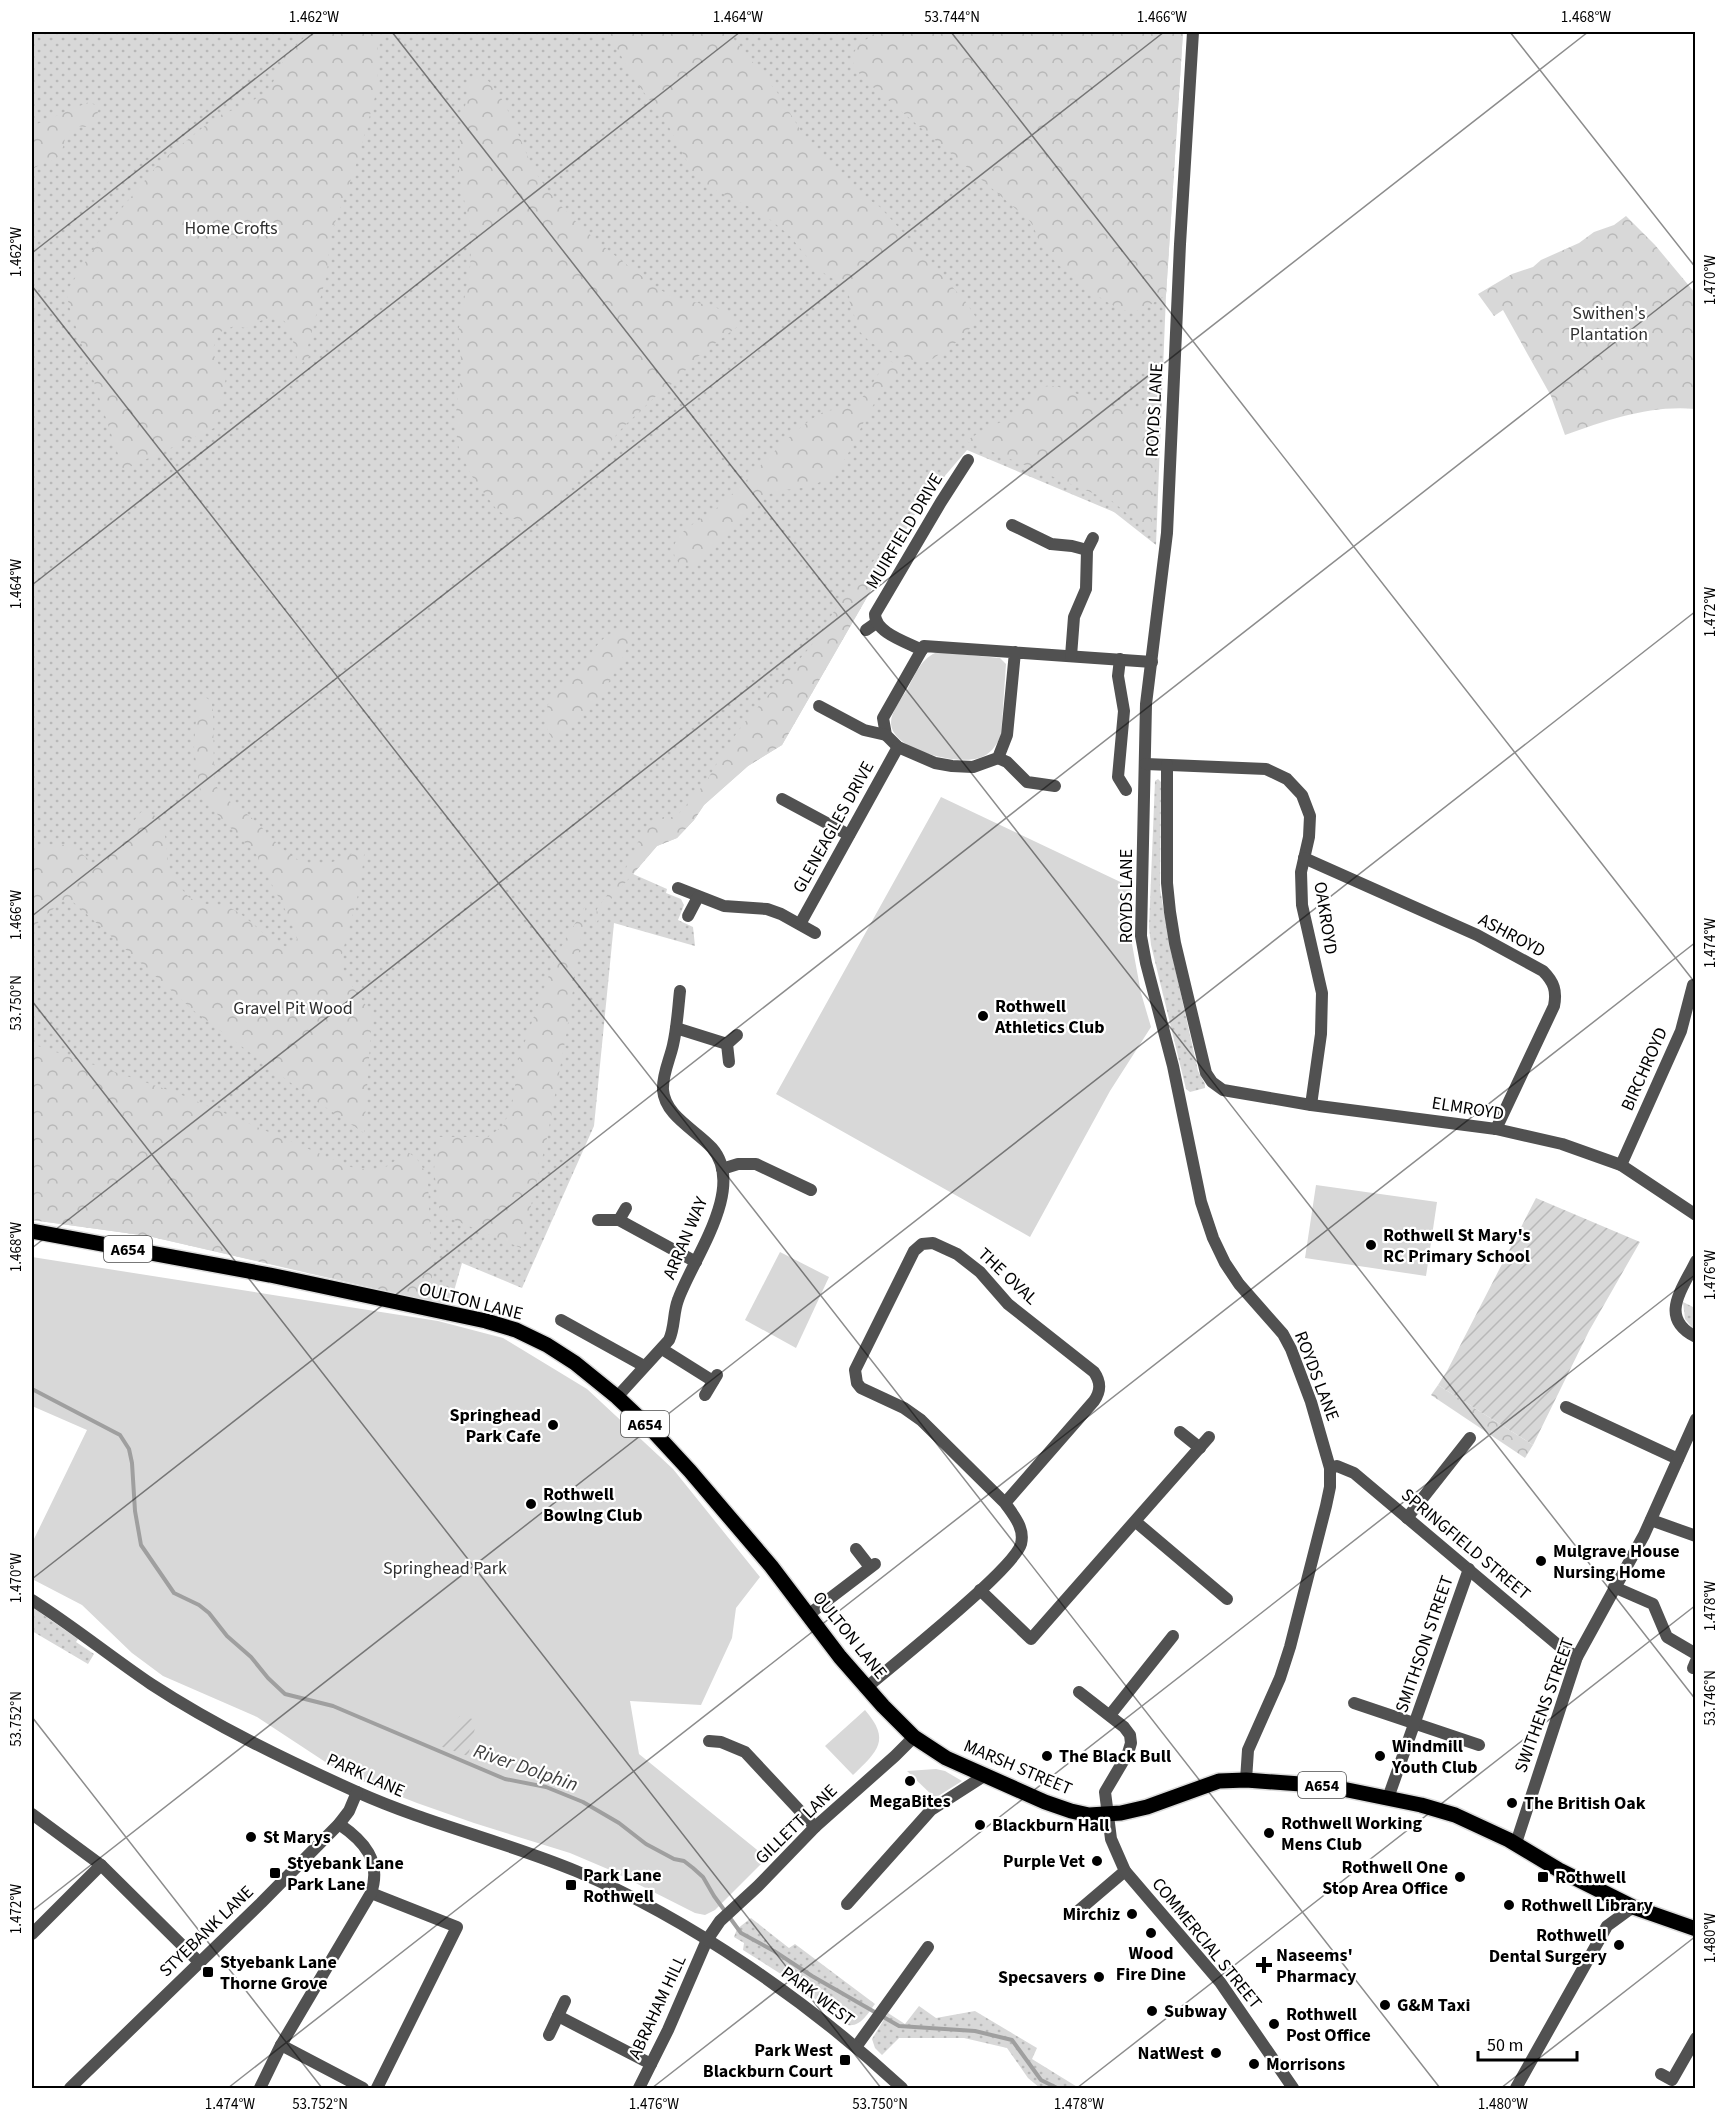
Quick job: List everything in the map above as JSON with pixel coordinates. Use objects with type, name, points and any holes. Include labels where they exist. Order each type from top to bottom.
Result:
[{"type":"main road","name":"OULTON LANE","points":[[32,1231],[270,1275],[486,1321],[516,1330],[547,1345],[575,1363],[617,1397],[653,1431],[771,1566],[866,1688],[914,1737]]},
{"type":"main road","name":"MARSH STREET","points":[[914,1737],[946,1758],[984,1776],[1071,1811],[1089,1815],[1107,1815],[1147,1807],[1218,1781],[1246,1779],[1328,1786],[1388,1798],[1455,1815],[1515,1843],[1559,1870],[1633,1907]]},
{"type":"main road","name":"A654","points":[[1633,1907],[1695,1929]]},
{"type":"street","name":"ROYDS LANE","points":[[1193,32],[1180,244],[1167,533],[1146,704],[1141,936],[1173,1066],[1201,1202],[1213,1238],[1225,1263],[1239,1284],[1283,1334],[1291,1349],[1311,1402],[1330,1468],[1330,1487],[1326,1506],[1290,1647],[1280,1678],[1251,1741],[1246,1779]]},
{"type":"street","name":"MUIRFIELD DRIVE","points":[[922,650],[883,629],[871,626],[877,610],[968,460]]},
{"type":"street","points":[[1012,525],[1051,544],[1087,550]]},
{"type":"street","points":[[1071,656],[1074,617],[1086,589],[1087,550],[1093,538]]},
{"type":"street","points":[[886,735],[883,718],[924,646],[1152,662]]},
{"type":"street","points":[[998,758],[1007,735],[1015,652]]},
{"type":"street","points":[[1120,660],[1118,676],[1124,711],[1118,777],[1126,790]]},
{"type":"street","points":[[819,706],[864,730],[886,735],[898,747],[935,763],[973,767],[998,758],[1007,762],[1027,782],[1055,786]]},
{"type":"street","name":"GLENEAGLES DRIVE","points":[[800,924],[898,747]]},
{"type":"street","name":"OAKROYD","points":[[1146,764],[1266,769],[1287,779],[1302,795],[1310,816],[1310,837],[1304,858],[1301,888],[1302,905],[1322,993],[1321,1034],[1311,1105]]},
{"type":"street","name":"ELMROYD","points":[[1167,765],[1167,883],[1174,943],[1206,1073],[1217,1087],[1223,1090],[1311,1105],[1496,1129],[1562,1144],[1621,1165],[1695,1215]]},
{"type":"street","points":[[783,799],[849,835]]},
{"type":"street","name":"ASHROYD","points":[[1304,858],[1476,935],[1550,978],[1556,996],[1554,1006],[1496,1129]]},
{"type":"street","points":[[678,888],[724,906],[767,909],[814,933]]},
{"type":"street","points":[[688,916],[698,897]]},
{"type":"street","name":"BIRCHROYD","points":[[1621,1165],[1681,1031],[1693,985]]},
{"type":"street","name":"ARRAN WAY","points":[[617,1397],[662,1349],[674,1329],[679,1298],[722,1199],[722,1169],[714,1150],[677,1117],[669,1106],[663,1090],[676,1028],[680,991]]},
{"type":"street","points":[[676,1028],[727,1044]]},
{"type":"street","points":[[727,1044],[737,1035]]},
{"type":"street","points":[[727,1044],[729,1062]]},
{"type":"street","points":[[722,1169],[738,1164],[756,1164],[812,1190]]},
{"type":"street","points":[[619,1220],[626,1208]]},
{"type":"street","points":[[598,1220],[619,1220],[696,1262]]},
{"type":"street","name":"THE OVAL","points":[[866,1688],[980,1590],[1016,1554],[1022,1536],[1020,1526],[1005,1503],[921,1420],[904,1408],[866,1392],[857,1383],[855,1370],[914,1251],[922,1244],[933,1243],[969,1262],[1008,1304],[1098,1377],[1100,1390],[1094,1401],[1005,1503]]},
{"type":"street","points":[[1695,1262],[1674,1310],[1677,1323],[1695,1337]]},
{"type":"street","points":[[561,1320],[644,1366]]},
{"type":"street","points":[[662,1349],[715,1378],[705,1395]]},
{"type":"street","points":[[1566,1407],[1678,1459]]},
{"type":"street","name":"SWITHENS STREET","points":[[1515,1843],[1577,1657],[1651,1520],[1695,1419]]},
{"type":"street","points":[[1180,1432],[1200,1448]]},
{"type":"street","points":[[1022,1650],[1209,1437]]},
{"type":"street","points":[[1407,1518],[1470,1437]]},
{"type":"street","name":"SPRINGFIELD STREET","points":[[1330,1468],[1337,1466],[1354,1473],[1558,1644],[1577,1657]]},
{"type":"street","points":[[1651,1520],[1695,1536]]},
{"type":"street","points":[[1136,1522],[1227,1599]]},
{"type":"street","points":[[808,1615],[873,1565],[856,1549]]},
{"type":"street","name":"SMITHSON STREET","points":[[1388,1798],[1468,1569]]},
{"type":"street","points":[[1614,1587],[1653,1604],[1667,1637],[1695,1654]]},
{"type":"street","points":[[980,1590],[1031,1639]]},
{"type":"street","name":"PARK LANE","points":[[32,1600],[151,1684],[279,1755],[357,1792],[436,1824],[575,1870],[659,1912],[707,1940]]},
{"type":"street","points":[[1079,1692],[1110,1715],[1173,1636]]},
{"type":"street","points":[[1354,1703],[1479,1745]]},
{"type":"street","name":"COMMERCIAL STREET","points":[[1110,1715],[1124,1727],[1130,1735],[1131,1743],[1128,1753],[1105,1792],[1111,1839],[1125,1870],[1220,1982],[1293,2088]]},
{"type":"street","name":"GILLETT LANE","points":[[707,1940],[720,1921],[815,1827],[914,1737]]},
{"type":"street","points":[[708,1740],[721,1742],[745,1752],[815,1827]]},
{"type":"street","points":[[847,1904],[932,1810],[984,1776]]},
{"type":"street","name":"STYEBANK LANE","points":[[70,2088],[339,1824],[349,1810],[357,1792]]},
{"type":"street","points":[[32,1814],[101,1865],[199,1962]]},
{"type":"street","points":[[261,2088],[281,2045],[375,1881],[372,1859],[361,1841],[339,1824]]},
{"type":"street","points":[[32,1934],[101,1865]]},
{"type":"street","points":[[1078,1911],[1125,1870]]},
{"type":"street","points":[[370,1893],[457,1927],[377,2088]]},
{"type":"street","points":[[1516,2088],[1606,1926],[1633,1907]]},
{"type":"street","name":"PARK WEST","points":[[707,1940],[785,1992],[856,2047],[902,2088]]},
{"type":"street","name":"ABRAHAM HILL","points":[[639,2088],[707,1940]]},
{"type":"street","points":[[856,2047],[928,1947]]},
{"type":"street","points":[[549,2035],[565,2001]]},
{"type":"street","points":[[558,2016],[651,2064]]},
{"type":"street","points":[[1661,2074],[1672,2080],[1695,2038]]},
{"type":"street","points":[[281,2045],[363,2088]]},
{"type":"green space","points":[[32,32],[1183,32],[1166,295],[1156,545],[1114,512],[967,450],[920,505],[782,745],[748,766],[704,805],[677,838],[657,846],[633,874],[667,889],[666,893],[681,899],[684,905],[678,920],[693,927],[695,946],[614,923],[594,1126],[522,1288],[462,1263],[450,1305],[148,1236],[32,1220]]},
{"type":"green space","name":"Home Crofts","points":[[309,32],[378,32],[377,90],[355,168],[330,236],[327,273],[308,346],[309,357],[299,366],[290,331],[281,319],[273,317],[246,328],[234,326],[218,333],[212,352],[226,378],[214,428],[123,470],[69,306],[67,295],[70,286],[112,220],[161,161],[216,117],[249,103],[269,90],[286,56]]},
{"type":"green space","points":[[608,32],[728,32],[777,92],[809,144],[850,187],[880,207],[965,301],[975,316],[974,322],[964,337],[928,362],[920,363],[871,343],[860,332],[849,295],[837,281],[817,269],[789,235],[762,213],[711,188],[692,171],[669,127],[632,76]]},
{"type":"green space","points":[[878,32],[1183,32],[1166,295],[1139,310],[1120,309],[1081,284],[1056,262],[1041,245],[1029,220],[858,72],[854,65],[854,52],[859,45]]},
{"type":"green space","points":[[480,75],[498,92],[536,173],[576,222],[659,289],[676,298],[723,310],[736,320],[737,327],[696,358],[677,380],[623,427],[564,497],[544,517],[535,520],[523,521],[510,518],[497,510],[474,480],[457,441],[456,413],[462,368],[458,333],[470,268],[471,249],[470,231],[459,173],[460,133],[469,85]]},
{"type":"green space","points":[[89,102],[99,107],[96,120],[86,127],[77,126],[66,133],[64,145],[58,157],[32,170],[32,126]]},
{"type":"green space","name":"Swithen's Plantation","points":[[1626,216],[1655,245],[1695,293],[1695,409],[1678,408],[1645,412],[1613,419],[1565,435],[1551,396],[1503,310],[1494,316],[1478,294],[1512,274],[1533,267],[1541,260],[1579,243],[1594,232],[1614,225]]},
{"type":"green space","points":[[890,361],[898,365],[901,369],[900,373],[872,408],[847,456],[834,472],[813,485],[778,491],[764,497],[749,509],[698,561],[686,566],[678,562],[674,554],[674,545],[683,532],[731,496],[778,447],[804,425],[818,415],[847,408],[861,399],[880,371]]},
{"type":"green space","points":[[1161,373],[1151,534],[1112,501],[966,441],[985,429],[1008,419],[1038,388],[1059,387],[1114,408],[1148,407],[1156,381]]},
{"type":"green space","points":[[920,505],[782,745],[748,766],[704,805],[677,838],[657,846],[611,899],[595,925],[597,909],[624,872],[644,830],[656,819],[676,817],[706,782],[744,723],[811,646],[849,589],[897,534]]},
{"type":"green space","points":[[622,628],[628,630],[631,636],[611,679],[588,711],[575,724],[563,734],[552,738],[546,723],[546,715],[554,693],[580,668],[605,637]]},
{"type":"green space","points":[[938,652],[1000,658],[1006,664],[1001,736],[992,750],[983,757],[969,760],[928,754],[903,742],[894,734],[891,719],[895,710],[920,666],[932,654]]},
{"type":"green space","name":"Gravel Pit Wood","points":[[205,697],[211,701],[213,710],[214,775],[218,788],[224,796],[252,818],[289,854],[304,862],[327,863],[365,847],[360,887],[341,958],[345,976],[372,1014],[364,1133],[307,1095],[194,1011],[72,901],[63,901],[40,920],[32,931],[32,857],[46,845],[68,846],[86,857],[97,868],[141,812],[151,814],[163,827],[173,876],[190,898],[200,903],[230,908],[279,944],[287,947],[294,944],[297,939],[291,921],[268,877],[259,865],[258,856],[218,815],[204,798],[199,785],[194,747],[197,706],[200,698]]},
{"type":"green space","points":[[1158,779],[1161,782],[1160,889],[1198,1071],[1205,1084],[1205,1088],[1190,1092],[1186,1089],[1151,945],[1149,927],[1155,781]]},
{"type":"green space","name":"Rothwell Athletics Club","points":[[941,797],[1131,887],[1132,944],[1141,993],[1151,1027],[1110,1091],[1030,1237],[776,1094]]},
{"type":"green space","points":[[586,905],[566,1036],[547,1138],[521,1248],[440,1214],[434,1170],[437,1137],[488,1137],[504,1125],[513,1100],[519,1058],[556,956]]},
{"type":"green space","points":[[32,1044],[177,1093],[351,1167],[368,1170],[381,1169],[405,1151],[410,1153],[425,1172],[428,1182],[433,1302],[148,1236],[32,1220]]},
{"type":"green space","points":[[1316,1185],[1437,1202],[1426,1276],[1305,1258]]},
{"type":"green space","points":[[1536,1198],[1640,1242],[1589,1331],[1533,1445],[1438,1385]]},
{"type":"green space","points":[[780,1252],[829,1277],[796,1348],[745,1320]]},
{"type":"green space","name":"Springhead Park","points":[[32,1257],[438,1321],[503,1338],[587,1389],[673,1469],[760,1577],[736,1608],[732,1638],[701,1705],[630,1701],[639,1754],[767,1858],[715,1910],[705,1915],[695,1913],[610,1870],[570,1853],[417,1803],[333,1767],[257,1717],[163,1676],[132,1653],[82,1605],[32,1579],[34,1539],[87,1430],[32,1406]]},
{"type":"green space","points":[[1683,1302],[1695,1308],[1695,1331],[1685,1319]]},
{"type":"green space","points":[[1438,1385],[1533,1445],[1525,1458],[1431,1395]]},
{"type":"green space","points":[[32,1607],[78,1639],[76,1642],[94,1654],[88,1664],[32,1631]]},
{"type":"green space","points":[[865,1710],[878,1729],[878,1745],[875,1752],[853,1775],[825,1746]]},
{"type":"green space","points":[[460,1716],[477,1720],[468,1756],[440,1746],[442,1739]]},
{"type":"green space","points":[[936,1769],[945,1771],[962,1781],[935,1798],[907,1771]]},
{"type":"green space","points":[[751,1918],[789,1948],[795,1944],[875,2004],[867,2015],[857,2024],[848,2025],[795,1983],[743,1950],[744,1943],[734,1937],[737,1929]]},
{"type":"green space","points":[[919,2006],[936,2018],[975,2011],[1037,2048],[1032,2059],[1079,2088],[1040,2088],[1028,2078],[1007,2048],[964,2038],[899,2038],[882,2055],[875,2048],[872,2039],[888,2013],[905,2024]]},
{"type":"waterway","name":"River Dolphin","points":[[32,1389],[120,1435],[129,1449],[132,1463],[135,1511],[141,1545],[174,1593],[199,1605],[209,1613],[227,1636],[251,1657],[285,1694],[333,1706],[505,1779],[546,1787],[583,1802],[619,1823],[646,1844],[674,1859],[684,1861],[703,1877],[741,1933],[812,1976],[899,2026],[975,2031],[1012,2040],[1041,2080],[1057,2088]]},
{"type":"place","name":"Rothwell Athletics Club","points":[[983,1016]]},
{"type":"place","name":"Rothwell St Mary's RC Primary School","points":[[1371,1245]]},
{"type":"place","name":"Springhead Park Cafe","points":[[553,1425]]},
{"type":"place","name":"Rothwell Bowlng Club","points":[[531,1504]]},
{"type":"place","name":"Mulgrave House Nursing Home","points":[[1541,1561]]},
{"type":"place","name":"The Black Bull","points":[[1047,1756]]},
{"type":"place","name":"Windmill Youth Club","points":[[1380,1756]]},
{"type":"place","name":"MegaBites","points":[[910,1781]]},
{"type":"place","name":"The British Oak","points":[[1512,1803]]},
{"type":"place","name":"Blackburn Hall","points":[[980,1825]]},
{"type":"place","name":"Rothwell Working Mens Club","points":[[1269,1833]]},
{"type":"place","name":"St Marys","points":[[251,1837]]},
{"type":"place","name":"Purple Vet","points":[[1097,1861]]},
{"type":"place","name":"Styebank Lane Park Lane","points":[[275,1873]]},
{"type":"place","name":"Rothwell One Stop Area Office","points":[[1460,1877]]},
{"type":"place","name":"Rothwell","points":[[1543,1877]]},
{"type":"place","name":"Park Lane Rothwell","points":[[571,1885]]},
{"type":"place","name":"Rothwell Library","points":[[1509,1905]]},
{"type":"place","name":"Mirchiz","points":[[1132,1914]]},
{"type":"place","name":"Wood Fire Dine","points":[[1151,1933]]},
{"type":"place","name":"Rothwell Dental Surgery","points":[[1619,1945]]},
{"type":"place","name":"Naseems' Pharmacy","points":[[1264,1965]]},
{"type":"place","name":"Styebank Lane Thorne Grove","points":[[208,1972]]},
{"type":"place","name":"Specsavers","points":[[1099,1977]]},
{"type":"place","name":"G&M Taxi","points":[[1385,2005]]},
{"type":"place","name":"Subway","points":[[1152,2011]]},
{"type":"place","name":"Rothwell Post Office","points":[[1274,2024]]},
{"type":"place","name":"NatWest","points":[[1216,2053]]},
{"type":"place","name":"Park West Blackburn Court","points":[[845,2060]]},
{"type":"place","name":"Morrisons","points":[[1254,2064]]}]
